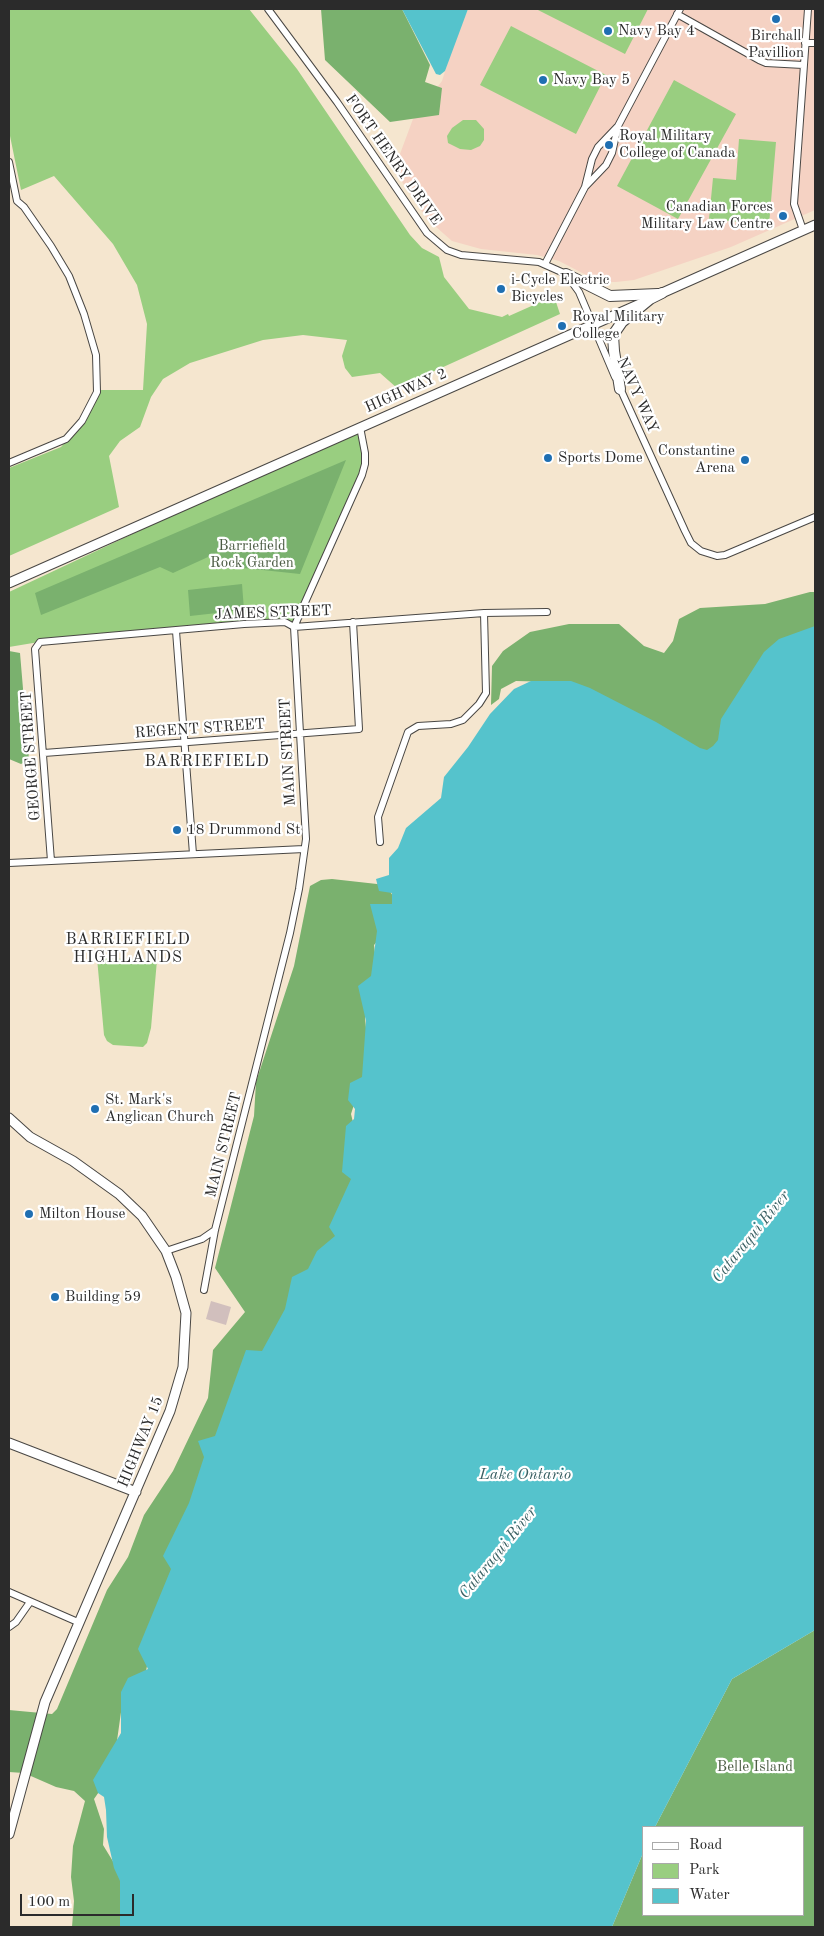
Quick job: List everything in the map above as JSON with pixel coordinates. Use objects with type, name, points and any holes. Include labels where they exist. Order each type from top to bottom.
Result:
[{"type":"main road","name":"HIGHWAY 2","points":[[9,583],[815,225]]},
{"type":"main road","points":[[566,274],[610,296],[662,293]]},
{"type":"main road","points":[[620,389],[613,335],[622,322],[650,299]]},
{"type":"main road","name":"HIGHWAY 15","points":[[9,1118],[30,1137],[73,1160],[119,1194],[142,1216],[166,1251],[176,1277],[186,1313],[183,1367],[165,1425],[45,1702],[9,1834]]},
{"type":"main road","points":[[9,1443],[136,1492]]},
{"type":"street","name":"FORT HENRY DRIVE","points":[[268,9],[337,102],[418,221],[433,239],[447,250],[461,255],[487,259],[531,261],[546,264],[566,274],[580,292],[592,325]]},
{"type":"street","points":[[803,230],[794,204],[808,9]]},
{"type":"street","points":[[546,264],[585,187],[595,153],[618,126],[678,11],[759,60],[803,66]]},
{"type":"street","points":[[805,43],[815,43]]},
{"type":"street","points":[[585,187],[606,165],[612,153],[618,126]]},
{"type":"street","points":[[9,162],[17,201],[24,207],[52,246],[69,276],[84,314],[96,356],[97,392],[82,421],[66,439],[9,463]]},
{"type":"street","points":[[9,203],[17,201]]},
{"type":"street","name":"NAVY WAY","points":[[592,325],[691,543],[701,551],[717,556],[725,556],[815,517]]},
{"type":"street","name":"MAIN STREET","points":[[204,1290],[215,1230],[290,933],[306,839],[294,627],[362,475],[365,454],[360,428]]},
{"type":"street","name":"JAMES STREET","points":[[35,650],[40,642],[45,641],[285,622],[294,627],[484,613],[547,612]]},
{"type":"street","points":[[380,842],[378,817],[408,732],[418,726],[451,724],[463,720],[479,704],[486,693],[484,613]]},
{"type":"street","name":"REGENT STREET","points":[[44,753],[359,729],[353,622]]},
{"type":"street","points":[[176,631],[193,854]]},
{"type":"street","name":"GEORGE STREET","points":[[35,650],[51,861]]},
{"type":"street","points":[[9,863],[304,849]]},
{"type":"street","points":[[166,1251],[202,1239],[215,1230]]},
{"type":"street","points":[[9,1592],[80,1623]]},
{"type":"street","points":[[9,1628],[16,1622],[30,1602]]},
{"type":"shaded area","name":"Royal Military College of Canada","points":[[468,9],[815,9],[815,210],[731,247],[634,280],[616,282],[604,282],[594,279],[559,261],[537,255],[481,249],[452,241],[427,219],[394,170],[413,119],[442,81]]},
{"type":"shaded area","points":[[211,1301],[231,1307],[226,1325],[206,1319]]},
{"type":"green space","points":[[9,9],[249,9],[297,69],[410,235],[422,248],[439,257],[444,277],[469,309],[502,317],[508,314],[509,316],[554,296],[560,314],[397,388],[380,373],[352,377],[345,368],[342,356],[347,340],[303,335],[263,340],[190,363],[163,379],[151,397],[140,427],[120,441],[109,456],[119,507],[9,556],[9,468],[61,447],[78,428],[95,390],[143,390],[147,324],[137,285],[113,244],[54,176],[21,190],[9,131]]},
{"type":"green space","points":[[321,9],[402,9],[430,65],[425,82],[442,88],[439,115],[390,122],[325,60]]},
{"type":"green space","name":"Navy Bay 4","points":[[536,9],[648,9],[625,54]]},
{"type":"green space","name":"Navy Bay 5","points":[[511,26],[606,75],[576,134],[480,85]]},
{"type":"green space","points":[[674,80],[736,114],[678,219],[617,186]]},
{"type":"green space","points":[[463,120],[476,120],[484,129],[484,140],[480,146],[471,150],[460,149],[448,143],[447,136],[452,128]]},
{"type":"green space","points":[[739,139],[776,142],[769,225],[709,219],[713,178],[736,180]]},
{"type":"green space","name":"Barriefield Rock Garden","points":[[360,427],[365,464],[294,627],[285,622],[45,641],[9,647],[9,592]]},
{"type":"green space","points":[[346,460],[300,574],[225,566],[219,552],[173,573],[160,567],[41,615],[35,593]]},
{"type":"green space","points":[[242,584],[244,610],[190,616],[188,590]]},
{"type":"green space","points":[[815,592],[815,635],[724,748],[704,760],[554,682],[516,681],[501,689],[499,699],[491,705],[492,666],[503,651],[530,632],[569,624],[619,624],[644,646],[664,653],[673,641],[679,619],[700,608],[765,604]]},
{"type":"green space","points":[[9,651],[20,653],[29,760],[21,764],[9,759]]},
{"type":"green space","points":[[332,879],[386,885],[403,912],[374,945],[379,988],[365,1018],[367,1038],[373,1061],[358,1092],[351,1114],[356,1135],[360,1196],[153,1641],[144,1679],[122,1705],[115,1755],[103,1786],[94,1799],[104,1829],[103,1845],[117,1868],[131,1903],[128,1927],[72,1927],[74,1901],[71,1877],[73,1846],[85,1801],[74,1791],[56,1787],[24,1773],[9,1772],[9,1710],[52,1714],[57,1709],[107,1590],[128,1557],[144,1515],[173,1471],[208,1398],[213,1350],[245,1312],[215,1268],[254,1116],[256,1082],[294,966],[310,886],[321,880]]},
{"type":"green space","points":[[97,958],[157,960],[151,1028],[147,1043],[143,1047],[113,1045],[107,1041],[104,1035]]},
{"type":"green space","name":"Belle Island","points":[[815,1630],[815,1927],[612,1927],[642,1855],[642,1916],[804,1916],[804,1826],[656,1826],[732,1679]]},
{"type":"water","points":[[402,9],[468,9],[445,71],[440,75],[436,74]]},
{"type":"water","name":"Lake Ontario","points":[[815,626],[815,1630],[732,1679],[656,1826],[642,1826],[642,1855],[612,1927],[120,1927],[120,1881],[114,1868],[107,1837],[104,1797],[98,1793],[93,1780],[121,1733],[121,1692],[128,1678],[148,1669],[138,1649],[171,1569],[163,1556],[189,1503],[204,1457],[198,1441],[215,1436],[246,1350],[262,1351],[285,1309],[292,1277],[308,1269],[317,1251],[335,1236],[329,1227],[351,1179],[342,1172],[346,1126],[354,1119],[355,1109],[348,1100],[350,1083],[362,1077],[366,1021],[358,986],[371,976],[377,931],[370,904],[392,904],[392,893],[379,891],[376,879],[389,875],[389,858],[398,848],[406,828],[441,798],[444,777],[468,747],[490,714],[514,689],[531,681],[571,681],[590,688],[656,722],[700,748],[707,750],[718,740],[721,719],[764,652],[779,639]]},
{"type":"place","name":"Birchall Pavillion","points":[[776,19]]},
{"type":"place","name":"Navy Bay 4","points":[[608,31]]},
{"type":"place","name":"Navy Bay 5","points":[[543,80]]},
{"type":"place","name":"Royal Military College of Canada","points":[[609,145]]},
{"type":"place","name":"Canadian Forces Military Law Centre","points":[[783,216]]},
{"type":"place","name":"i-Cycle Electric Bicycles","points":[[501,289]]},
{"type":"place","name":"Royal Military College","points":[[562,326]]},
{"type":"place","name":"Sports Dome","points":[[548,458]]},
{"type":"place","name":"Constantine Arena","points":[[745,460]]},
{"type":"place","name":"18 Drummond St","points":[[177,830]]},
{"type":"place","name":"St. Mark's Anglican Church","points":[[95,1109]]},
{"type":"place","name":"Milton House","points":[[29,1214]]},
{"type":"place","name":"Building 59","points":[[55,1297]]},
{"type":"district","name":"BARRIEFIELD","points":[[207,762]]},
{"type":"district","name":"BARRIEFIELD HIGHLANDS","points":[[128,949]]},
{"type":"water label","name":"Cataraqui River","points":[[751,1237]]},
{"type":"water label","name":"Cataraqui River","points":[[498,1553]]}]
